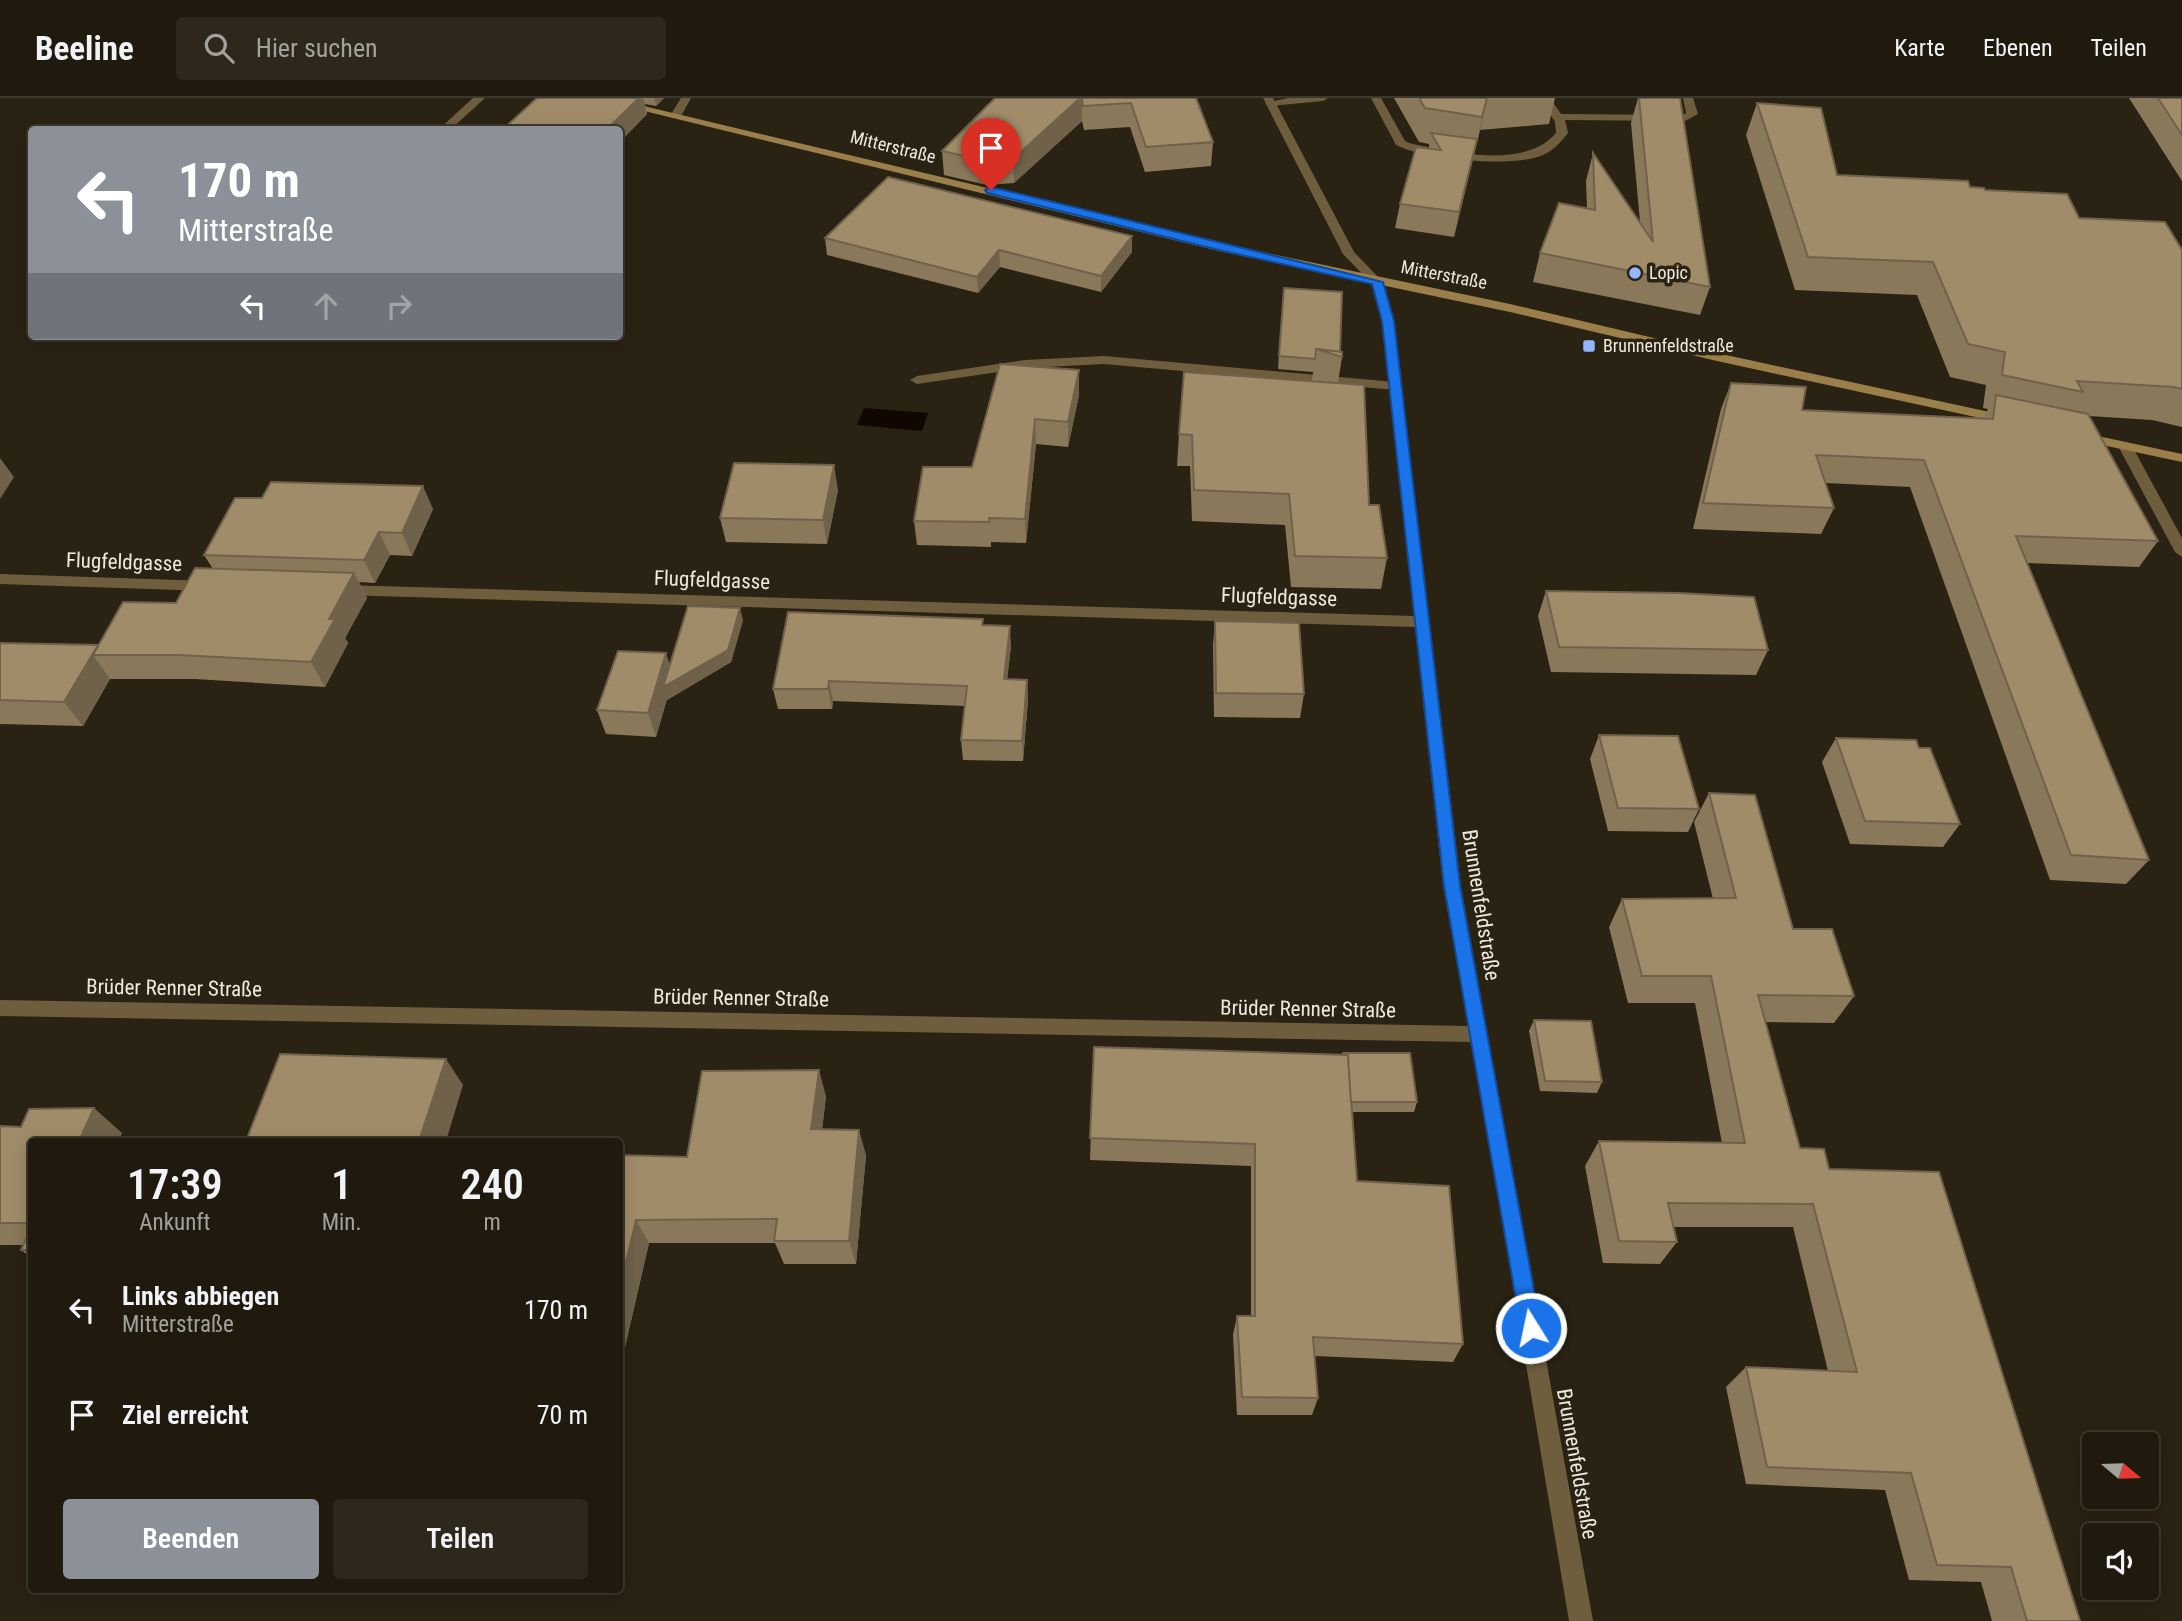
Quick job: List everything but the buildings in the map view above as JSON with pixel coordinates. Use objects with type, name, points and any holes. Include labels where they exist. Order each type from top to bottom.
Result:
[{"type":"main road","name":"Mitterstraße","points":[[596,98],[1377,282],[1510,308],[2022,424]]},
{"type":"main road","points":[[2062,432],[2182,458]]},
{"type":"street","points":[[448,126],[480,98]]},
{"type":"street","points":[[676,116],[686,98]]},
{"type":"street","points":[[1269,100],[1323,98]]},
{"type":"street","points":[[1376,98],[1400,143],[1420,149],[1514,158],[1539,153],[1555,143],[1562,133],[1558,117],[1545,98]]},
{"type":"street","points":[[1558,117],[1685,118],[1692,114],[1688,98]]},
{"type":"street","name":"Brunnenfeldstraße","points":[[1269,100],[1349,254],[1377,282],[1388,321],[1452,886],[1581,1621]]},
{"type":"street","points":[[917,380],[1025,364],[1104,360],[1395,386]]},
{"type":"street","points":[[2125,446],[2182,552]]},
{"type":"street","name":"Flugfeldgasse","points":[[0,579],[220,586]]},
{"type":"street","name":"Flugfeldgasse","points":[[330,590],[1423,622]]},
{"type":"street","name":"Brüder Renner Straße","points":[[0,1007],[1480,1034]]},
{"type":"shaded area","points":[[864,408],[928,413],[922,431],[857,425]]},
{"type":"place","name":"Lopic","points":[[1635,273]]},
{"type":"place","name":"Brunnenfeldstraße","points":[[1589,346]]},
{"type":"route","points":[[991,190],[1219,247],[1377,282],[1388,321],[1452,886],[1531,1328]]}]
